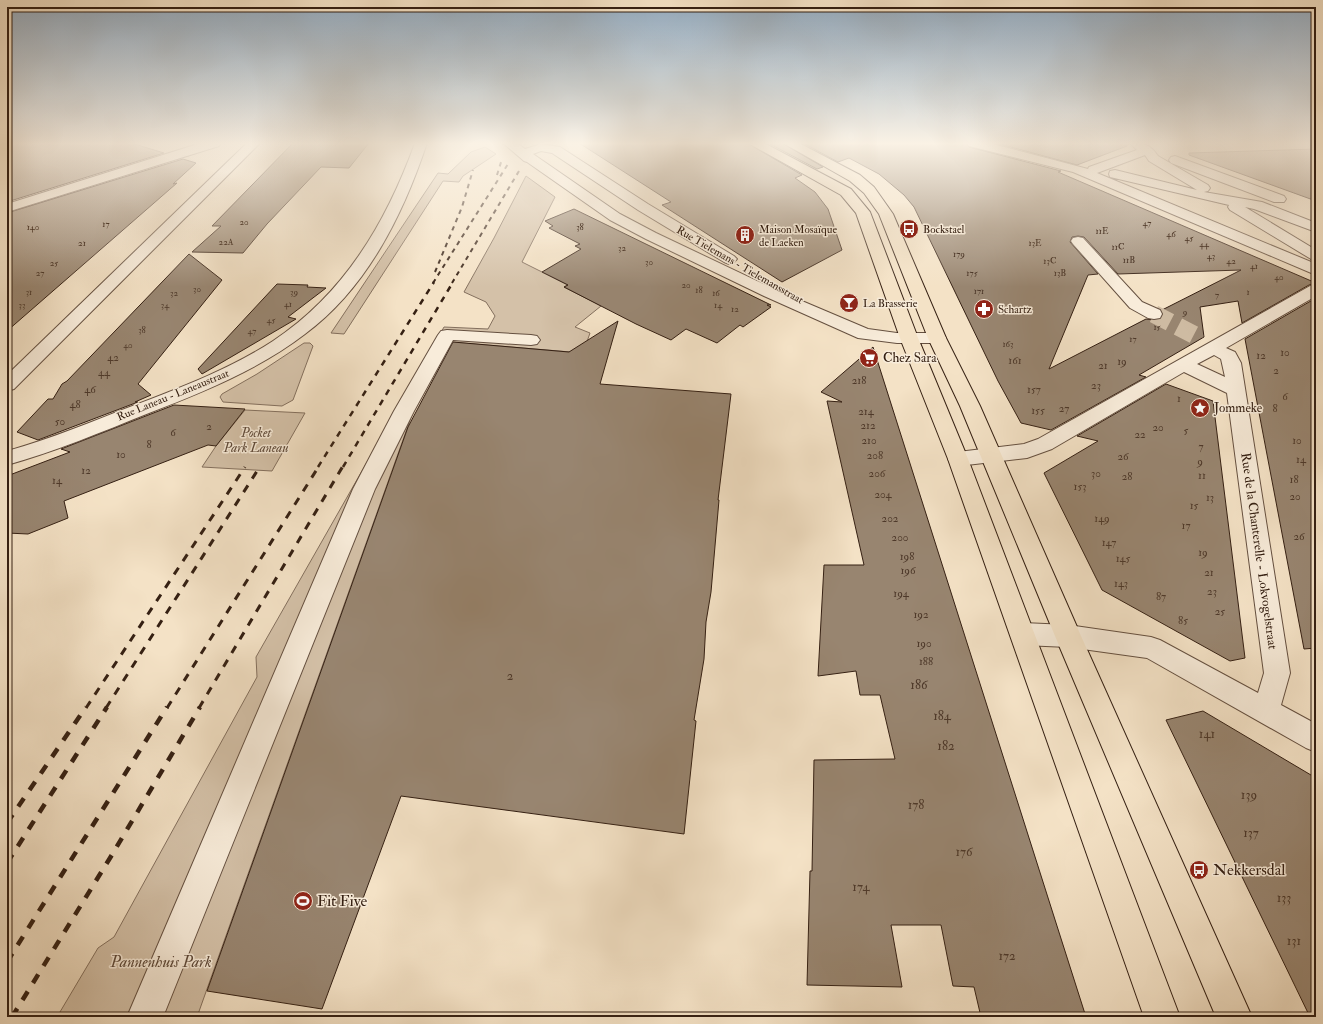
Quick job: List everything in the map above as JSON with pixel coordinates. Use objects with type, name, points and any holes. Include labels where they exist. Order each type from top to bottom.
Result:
[{"type":"main road","points":[[844,191],[855,201],[863,212],[909,338],[958,459],[1162,1017]]},
{"type":"main road","points":[[870,191],[886,214],[937,338],[970,406],[1068,636],[1234,1017]]},
{"type":"street","points":[[7,208],[62,191]]},
{"type":"street","points":[[7,386],[205,191]]},
{"type":"street","name":"Rue Laneau - Laneaustraat","points":[[7,458],[71,436],[189,391],[236,369],[300,330],[332,301],[363,262],[404,191]]},
{"type":"street","name":"Rue Tielemans - Tielemansstraat","points":[[576,191],[615,217],[651,236],[770,293],[835,320],[864,334],[909,338],[937,338]]},
{"type":"street","name":"Rue Tielemans - Tielemansstraat","points":[[619,191],[682,232],[835,320]]},
{"type":"street","points":[[1131,191],[1315,263]]},
{"type":"street","points":[[1184,191],[1222,200],[1257,205],[1316,228]]},
{"type":"street","points":[[1207,191],[1315,263]]},
{"type":"street","points":[[1259,191],[1294,204]]},
{"type":"street","points":[[1078,241],[1136,305],[1154,314]]},
{"type":"street","points":[[958,459],[1027,451],[1045,444],[1184,365],[1210,344],[1316,289]]},
{"type":"street","points":[[145,1017],[364,490],[404,411],[447,335],[531,340]]},
{"type":"street","name":"Rue de la Chanterelle - Lokvogelstraat","points":[[1210,344],[1228,356],[1232,362],[1277,673],[1266,710]]},
{"type":"street","points":[[1184,365],[1236,390]]},
{"type":"street","points":[[1023,634],[1068,636],[1151,648],[1266,710],[1316,739]]},
{"type":"green space","points":[[426,191],[437,191],[344,334],[331,333]]},
{"type":"green space","name":"Pannenhuis Park","points":[[518,191],[546,191],[555,197],[522,262],[568,285],[564,287],[601,306],[575,327],[590,333],[583,353],[450,342],[414,409],[197,1017],[57,1017],[98,948],[114,937],[257,677],[256,657],[444,327],[488,329],[495,316],[486,302],[464,292]]},
{"type":"green space","points":[[304,343],[310,343],[313,346],[293,400],[282,406],[223,402],[220,397],[222,394],[257,374]]},
{"type":"green space","name":"Pocket Park Laneau","points":[[245,410],[305,413],[272,471],[202,467],[216,446]]},
{"type":"building","points":[[7,191],[43,191],[7,202]]},
{"type":"building","points":[[79,191],[168,191],[7,331],[7,213]]},
{"type":"building","points":[[246,191],[298,191],[267,224],[243,253],[192,252],[221,226],[212,226]]},
{"type":"building","points":[[654,191],[813,191],[828,209],[842,250],[782,282],[662,205],[671,202]]},
{"type":"building","points":[[899,191],[1102,191],[1316,283],[1309,285],[1242,323],[1238,301],[1200,307],[1204,337],[1139,375],[1146,377],[1051,430],[1021,423],[998,381],[914,207]],"holes":[[[1072,237],[1084,237],[1118,274],[1241,270],[1162,310],[1163,315],[1160,319],[1146,319],[1049,369],[1088,275],[1098,274],[1070,242]]]},
{"type":"building","points":[[1288,191],[1316,191],[1316,201]]},
{"type":"building","points":[[574,209],[771,305],[767,305],[771,307],[743,327],[740,325],[717,343],[686,329],[671,340],[636,324],[564,287],[568,285],[542,272],[581,249],[575,246],[580,244],[549,228],[553,226],[545,221]]},
{"type":"building","points":[[189,254],[222,280],[138,384],[151,395],[135,402],[138,402],[38,440],[17,432],[48,399],[53,399],[62,384],[67,381]]},
{"type":"building","points":[[277,284],[308,285],[307,287],[326,288],[288,317],[296,319],[202,374],[198,369]]},
{"type":"building","points":[[1316,298],[1316,648],[1304,649],[1245,339]]},
{"type":"building","points":[[618,321],[600,384],[731,394],[718,500],[711,592],[706,622],[704,659],[694,720],[696,721],[684,834],[401,796],[322,1009],[207,991],[408,427],[453,342],[569,352]]},
{"type":"building","points":[[873,347],[1086,1017],[981,1017],[974,987],[953,986],[941,925],[891,925],[902,987],[807,985],[810,871],[812,871],[814,760],[895,759],[880,695],[860,695],[856,671],[818,676],[824,565],[864,565],[827,401],[842,402],[821,392]]},
{"type":"building","points":[[1166,384],[1213,401],[1245,658],[1230,661],[1102,590],[1044,473],[1098,441],[1077,436]]},
{"type":"building","points":[[174,405],[245,409],[216,446],[208,445],[64,501],[68,518],[28,534],[7,533],[7,476],[70,452],[61,449]]},
{"type":"building","points":[[1203,711],[1316,778],[1316,1017],[1310,1017],[1166,720]]},
{"type":"tunnel","points":[[1154,314],[1202,339]]},
{"type":"railway","points":[[435,272],[462,207],[467,191]]},
{"type":"railway","points":[[433,283],[491,191]]},
{"type":"railway","points":[[452,283],[507,191]]},
{"type":"railway","points":[[318,467],[434,282]]},
{"type":"railway","points":[[343,467],[453,282]]},
{"type":"railway","points":[[167,708],[319,466]]},
{"type":"railway","points":[[199,708],[343,466]]},
{"type":"railway","points":[[86,708],[245,467]]},
{"type":"railway","points":[[106,708],[259,468]]},
{"type":"railway","points":[[7,823],[86,707]]},
{"type":"railway","points":[[7,863],[107,707]]},
{"type":"railway","points":[[7,962],[167,707]]},
{"type":"railway","points":[[12,1017],[110,858],[200,707]]},
{"type":"place","name":"Bockstael","points":[[909,229]]},
{"type":"place","name":"Maison Mosaïque de Laeken","points":[[745,235]]},
{"type":"place","name":"La Brasserie","points":[[849,303]]},
{"type":"place","name":"Schartz","points":[[984,309]]},
{"type":"place","name":"Chez Sara","points":[[869,358]]},
{"type":"place","name":"Jommeke","points":[[1200,408]]},
{"type":"place","name":"Nekkersdal","points":[[1199,870]]},
{"type":"place","name":"Fit Five","points":[[303,901]]}]
